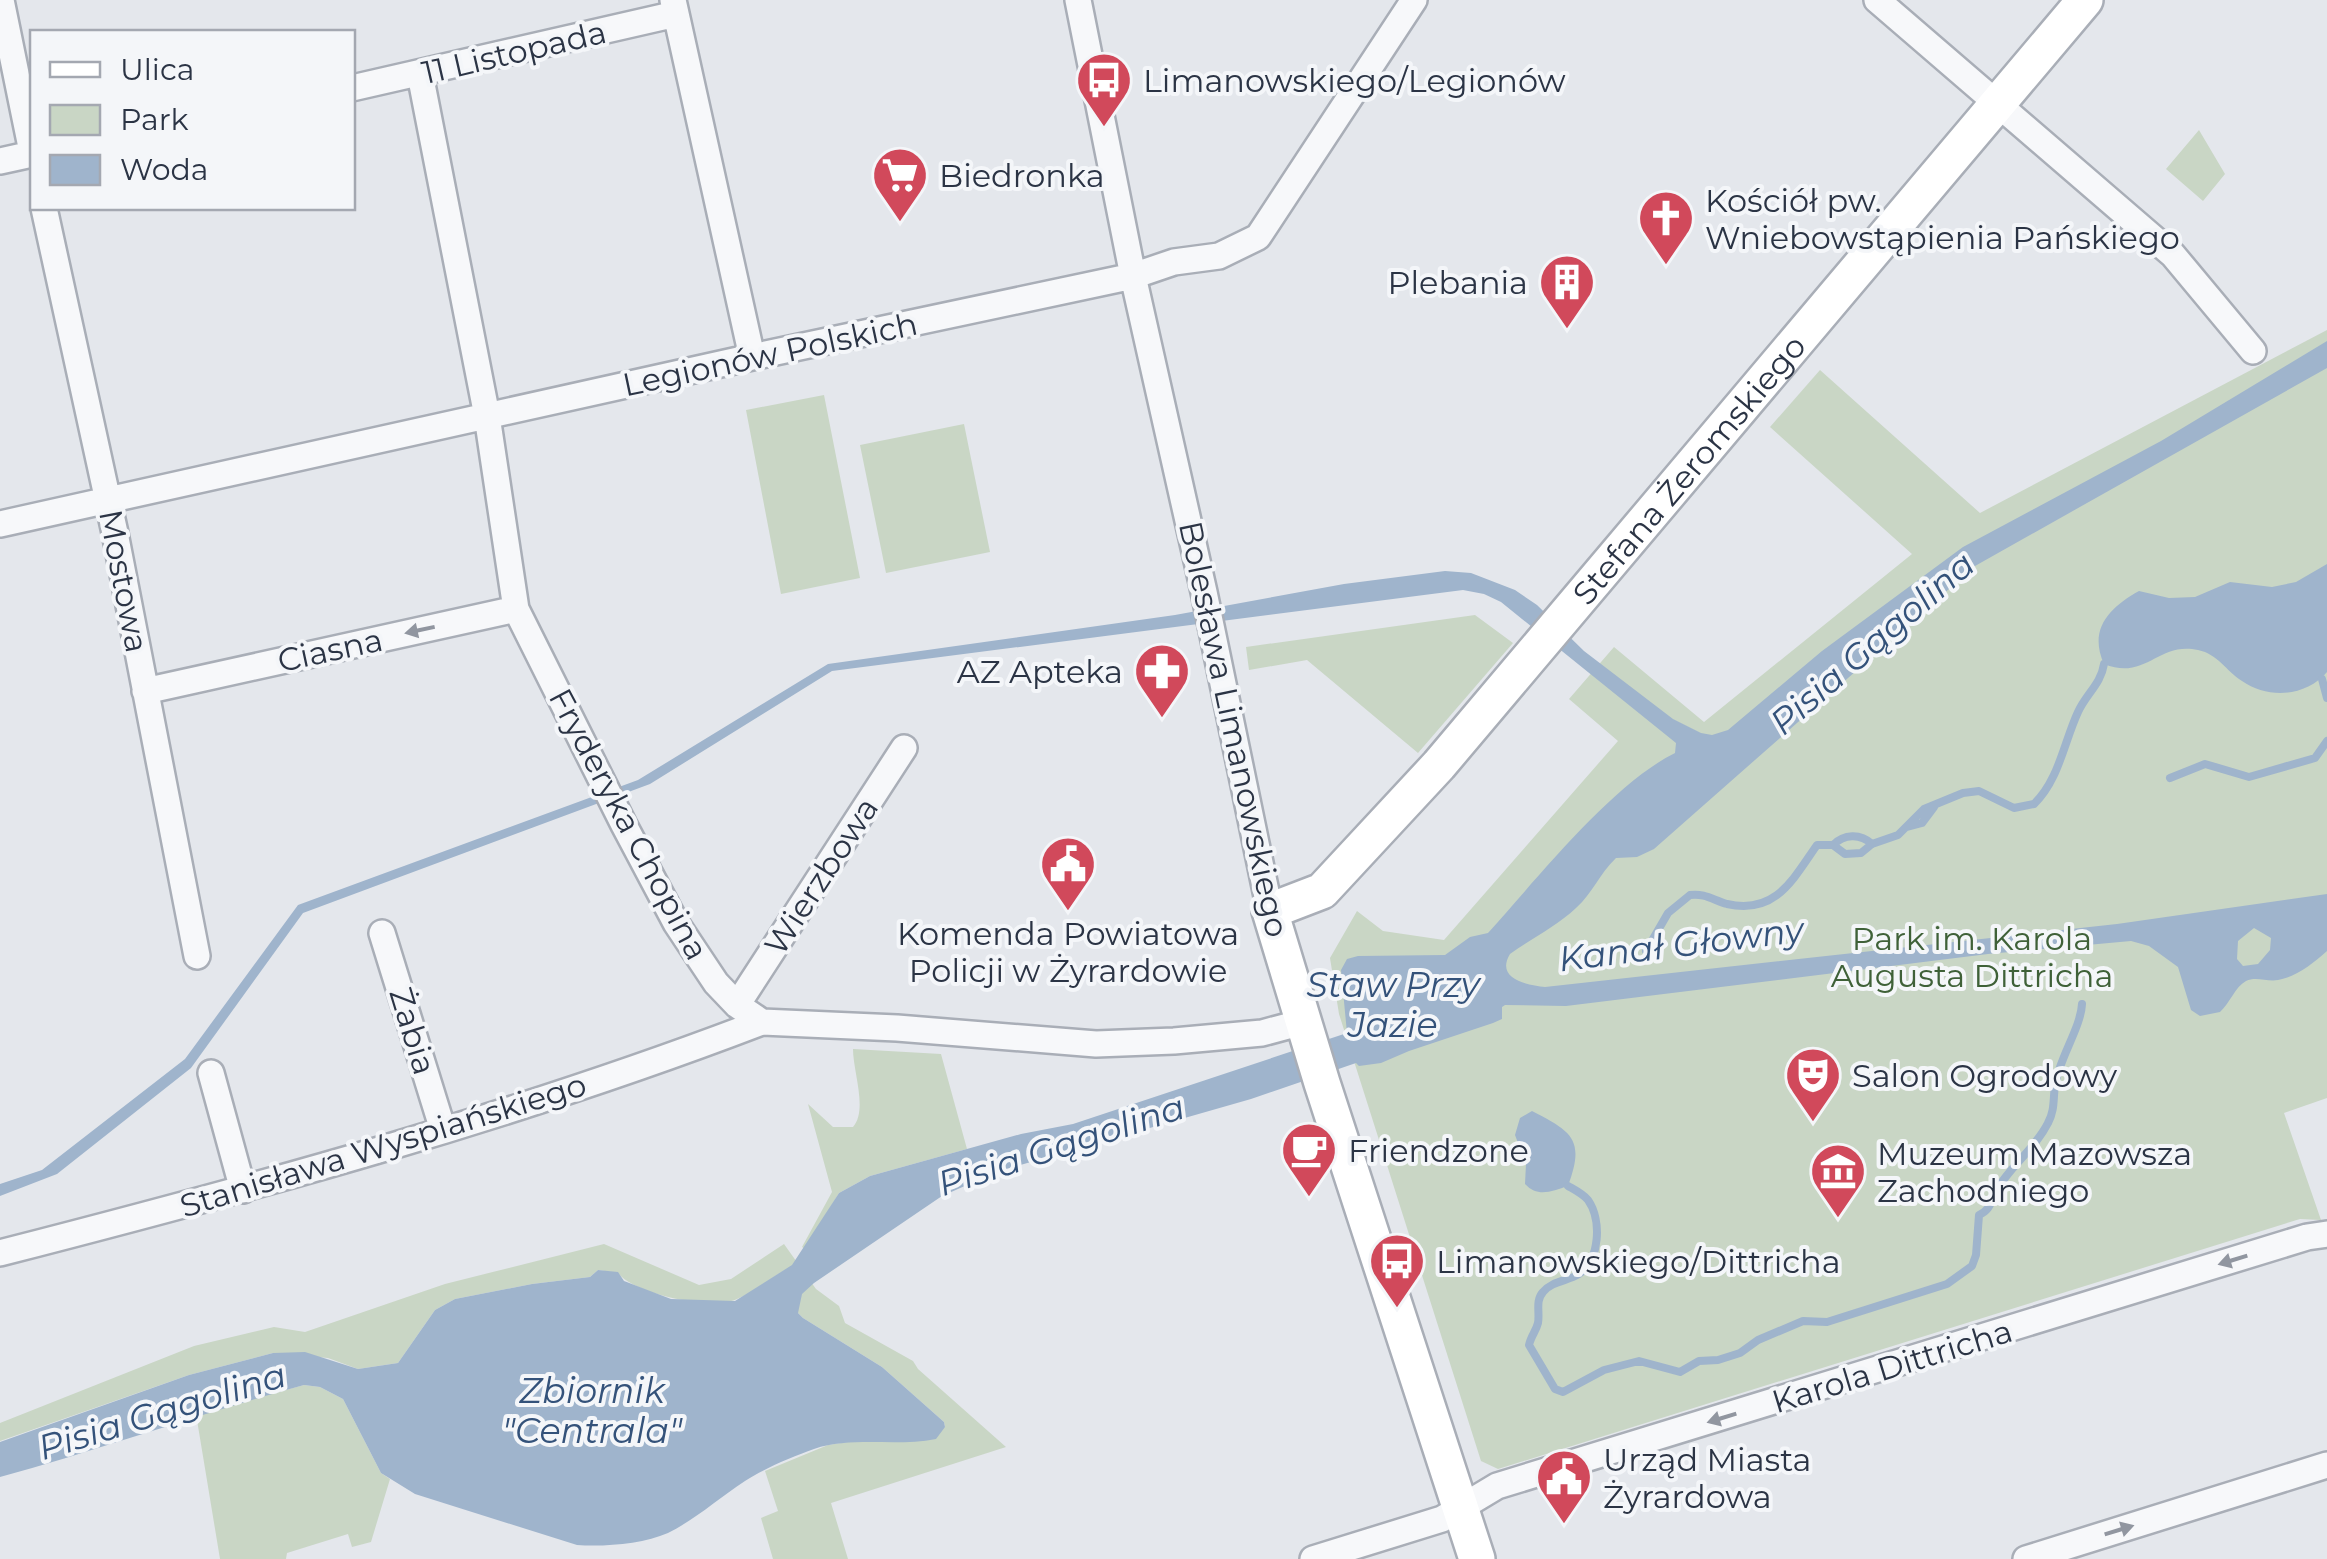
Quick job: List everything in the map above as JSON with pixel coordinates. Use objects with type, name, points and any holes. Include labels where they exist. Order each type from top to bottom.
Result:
[{"type":"street","points":[[1,0],[30,143]]},
{"type":"street","name":"Bolesława Limanowskiego","points":[[1078,0],[1133,276],[1270,910],[1477,1559]]},
{"type":"street","name":"Legionów Polskich","points":[[0,524],[1133,276],[1174,262],[1219,256],[1258,238],[1414,0]]},
{"type":"street","points":[[1876,0],[2173,255],[2253,351]]},
{"type":"street","name":"Stefana Żeromskiego","points":[[1270,910],[1305,900],[1331,882],[1440,765],[2085,0]]},
{"type":"street","points":[[675,7],[752,357]]},
{"type":"street","name":"11 Listopada","points":[[355,87],[675,7]]},
{"type":"street","name":"Fryderyka Chopina","points":[[420,74],[487,416],[516,609],[676,923],[716,983],[737,1005],[762,1022]]},
{"type":"street","points":[[0,161],[30,154]]},
{"type":"street","name":"Mostowa","points":[[44,210],[108,500],[198,956]]},
{"type":"street","name":"Ciasna","points":[[145,691],[516,609]]},
{"type":"street","name":"Wierzbowa","points":[[737,1005],[904,748]]},
{"type":"street","name":"Żabia","points":[[382,933],[442,1130]]},
{"type":"street","points":[[762,1022],[1096,1044],[1305,1028]]},
{"type":"street","name":"Stanisława Wyspiańskiego","points":[[0,1253],[243,1190],[442,1130],[690,1050],[762,1022]]},
{"type":"street","points":[[211,1073],[243,1190]]},
{"type":"street","name":"Karola Dittricha","points":[[1313,1559],[1343,1555],[1442,1519],[1497,1486],[2327,1234]]},
{"type":"street","points":[[2026,1559],[2327,1466]]},
{"type":"green space","points":[[2199,130],[2225,174],[2203,201],[2166,169]]},
{"type":"green space","name":"Park im. Karola Augusta Dittricha","points":[[2327,330],[2327,1098],[2284,1113],[2321,1220],[2300,1219],[1498,1469],[1481,1461],[1339,1014],[1330,958],[1357,911],[1383,931],[1444,940],[1618,741],[1569,699],[1614,647],[1704,722],[1912,554],[1770,427],[1820,370],[1980,513]]},
{"type":"green space","points":[[824,395],[860,578],[781,594],[746,410]]},
{"type":"green space","points":[[964,424],[990,552],[886,573],[860,445]]},
{"type":"green space","points":[[1475,615],[1513,643],[1418,753],[1307,660],[1249,670],[1246,647]]},
{"type":"green space","points":[[853,1049],[941,1054],[967,1149],[870,1176],[839,1193],[805,1249],[802,1247],[832,1192],[808,1104],[833,1127],[853,1127],[860,1101]]},
{"type":"green space","points":[[604,1244],[699,1285],[731,1279],[784,1244],[816,1289],[839,1306],[845,1323],[913,1361],[1006,1447],[831,1503],[848,1559],[773,1559],[761,1518],[778,1511],[765,1471],[828,1445],[945,1427],[882,1367],[803,1318],[785,1270],[743,1296],[725,1302],[693,1302],[656,1294],[618,1273],[598,1270],[590,1277],[455,1299],[435,1310],[398,1363],[358,1369],[328,1358],[273,1353],[189,1375],[0,1441],[0,1423],[194,1346],[274,1327],[305,1332],[445,1284]]},
{"type":"green space","points":[[304,1385],[320,1387],[343,1399],[381,1473],[390,1479],[371,1542],[352,1547],[348,1534],[287,1553],[286,1559],[220,1559],[196,1414]]},
{"type":"water","points":[[2327,341],[2327,368],[1975,566],[1654,849],[1637,857],[1616,858],[1576,908],[1510,954],[1506,963],[1515,979],[1545,987],[2117,924],[2327,894],[2327,951],[2285,978],[2246,981],[2220,1012],[2200,1016],[2191,1010],[2178,967],[2149,946],[2131,941],[1988,954],[1566,1006],[1505,1005],[1502,1019],[1381,1063],[1356,1063],[1251,1099],[999,1171],[942,1196],[802,1294],[798,1313],[803,1318],[882,1367],[944,1422],[945,1427],[936,1439],[844,1443],[814,1449],[761,1472],[668,1533],[647,1540],[577,1545],[415,1494],[381,1473],[343,1399],[320,1387],[304,1385],[0,1477],[0,1442],[189,1375],[273,1353],[305,1352],[358,1369],[398,1363],[435,1310],[455,1299],[590,1277],[598,1270],[618,1272],[624,1281],[671,1299],[735,1301],[792,1265],[839,1193],[870,1176],[1021,1134],[1073,1124],[1347,1033],[1341,970],[1347,959],[1445,955],[1470,937],[1488,933],[1576,834],[1626,787],[1675,753],[1676,743],[1501,602],[1463,590],[832,671],[650,784],[303,913],[191,1068],[57,1174],[0,1196],[0,1184],[42,1170],[185,1059],[298,905],[638,780],[828,664],[1175,615],[1344,584],[1445,571],[1471,573],[1515,590],[1537,605],[1584,651],[1673,719],[1712,735],[1728,730],[1822,651],[1963,547],[2161,441]],"holes":[[[2254,928],[2271,938],[2270,950],[2258,964],[2243,966],[2237,959],[2238,941]]]},
{"type":"water","points":[[2327,564],[2327,672],[2298,691],[2275,693],[2252,687],[2198,650],[2172,651],[2131,668],[2104,664],[2100,630],[2119,604],[2139,591],[2169,598],[2195,597],[2230,582],[2272,587],[2296,582]]},
{"type":"water","points":[[1532,1111],[1572,1139],[1575,1158],[1568,1186],[1540,1192],[1525,1184],[1526,1164],[1515,1135],[1520,1118]]},
{"type":"waterway","name":"Kanał Głowny","points":[[1646,951],[1668,913],[1690,895],[1744,906],[1771,899],[1791,882],[1817,845],[1833,845],[1845,854],[1861,853],[1872,844],[1898,835],[1924,809],[1963,793],[1979,791],[2014,808],[2034,804],[2055,772],[2078,712],[2104,664]]},
{"type":"waterway","points":[[2322,679],[2327,698]]},
{"type":"waterway","points":[[2170,778],[2205,764],[2249,777],[2315,758],[2327,741]]},
{"type":"waterway","points":[[1907,827],[1922,823],[1934,807]]},
{"type":"waterway","points":[[1833,845],[1852,836],[1872,844]]},
{"type":"waterway","points":[[1568,1186],[1586,1198],[1592,1208],[1597,1229],[1595,1250],[1579,1274],[1547,1288],[1541,1295],[1538,1323],[1529,1345],[1555,1389],[1563,1392],[1604,1370],[1639,1361],[1680,1372],[1699,1361],[1740,1353],[1758,1340],[1803,1321],[1827,1322],[1947,1284],[1972,1266],[1979,1215],[2048,1123],[2057,1075],[2082,1004]]},
{"type":"place","name":"Limanowskiego/Legionów","points":[[1104,129]]},
{"type":"place","name":"Biedronka","points":[[900,224]]},
{"type":"place","name":"Kościół pw. Wniebowstąpienia Pańskiego","points":[[1666,267]]},
{"type":"place","name":"Plebania","points":[[1567,331]]},
{"type":"place","name":"AZ Apteka","points":[[1162,720]]},
{"type":"place","name":"Komenda Powiatowa Policji w Żyrardowie","points":[[1068,913]]},
{"type":"place","name":"Salon Ogrodowy","points":[[1813,1124]]},
{"type":"place","name":"Friendzone","points":[[1309,1199]]},
{"type":"place","name":"Muzeum Mazowsza Zachodniego","points":[[1838,1220]]},
{"type":"place","name":"Limanowskiego/Dittricha","points":[[1397,1310]]},
{"type":"place","name":"Urząd Miasta Żyrardowa","points":[[1564,1526]]},
{"type":"water label","name":"Pisia Gągolina","points":[[1872,643]]},
{"type":"water label","name":"Staw Przy Jazie","points":[[1393,1004]]},
{"type":"water label","name":"Pisia Gągolina","points":[[1061,1145]]},
{"type":"water label","name":"Zbiornik \"Centrala\"","points":[[592,1410]]},
{"type":"water label","name":"Pisia Gągolina","points":[[162,1411]]}]
